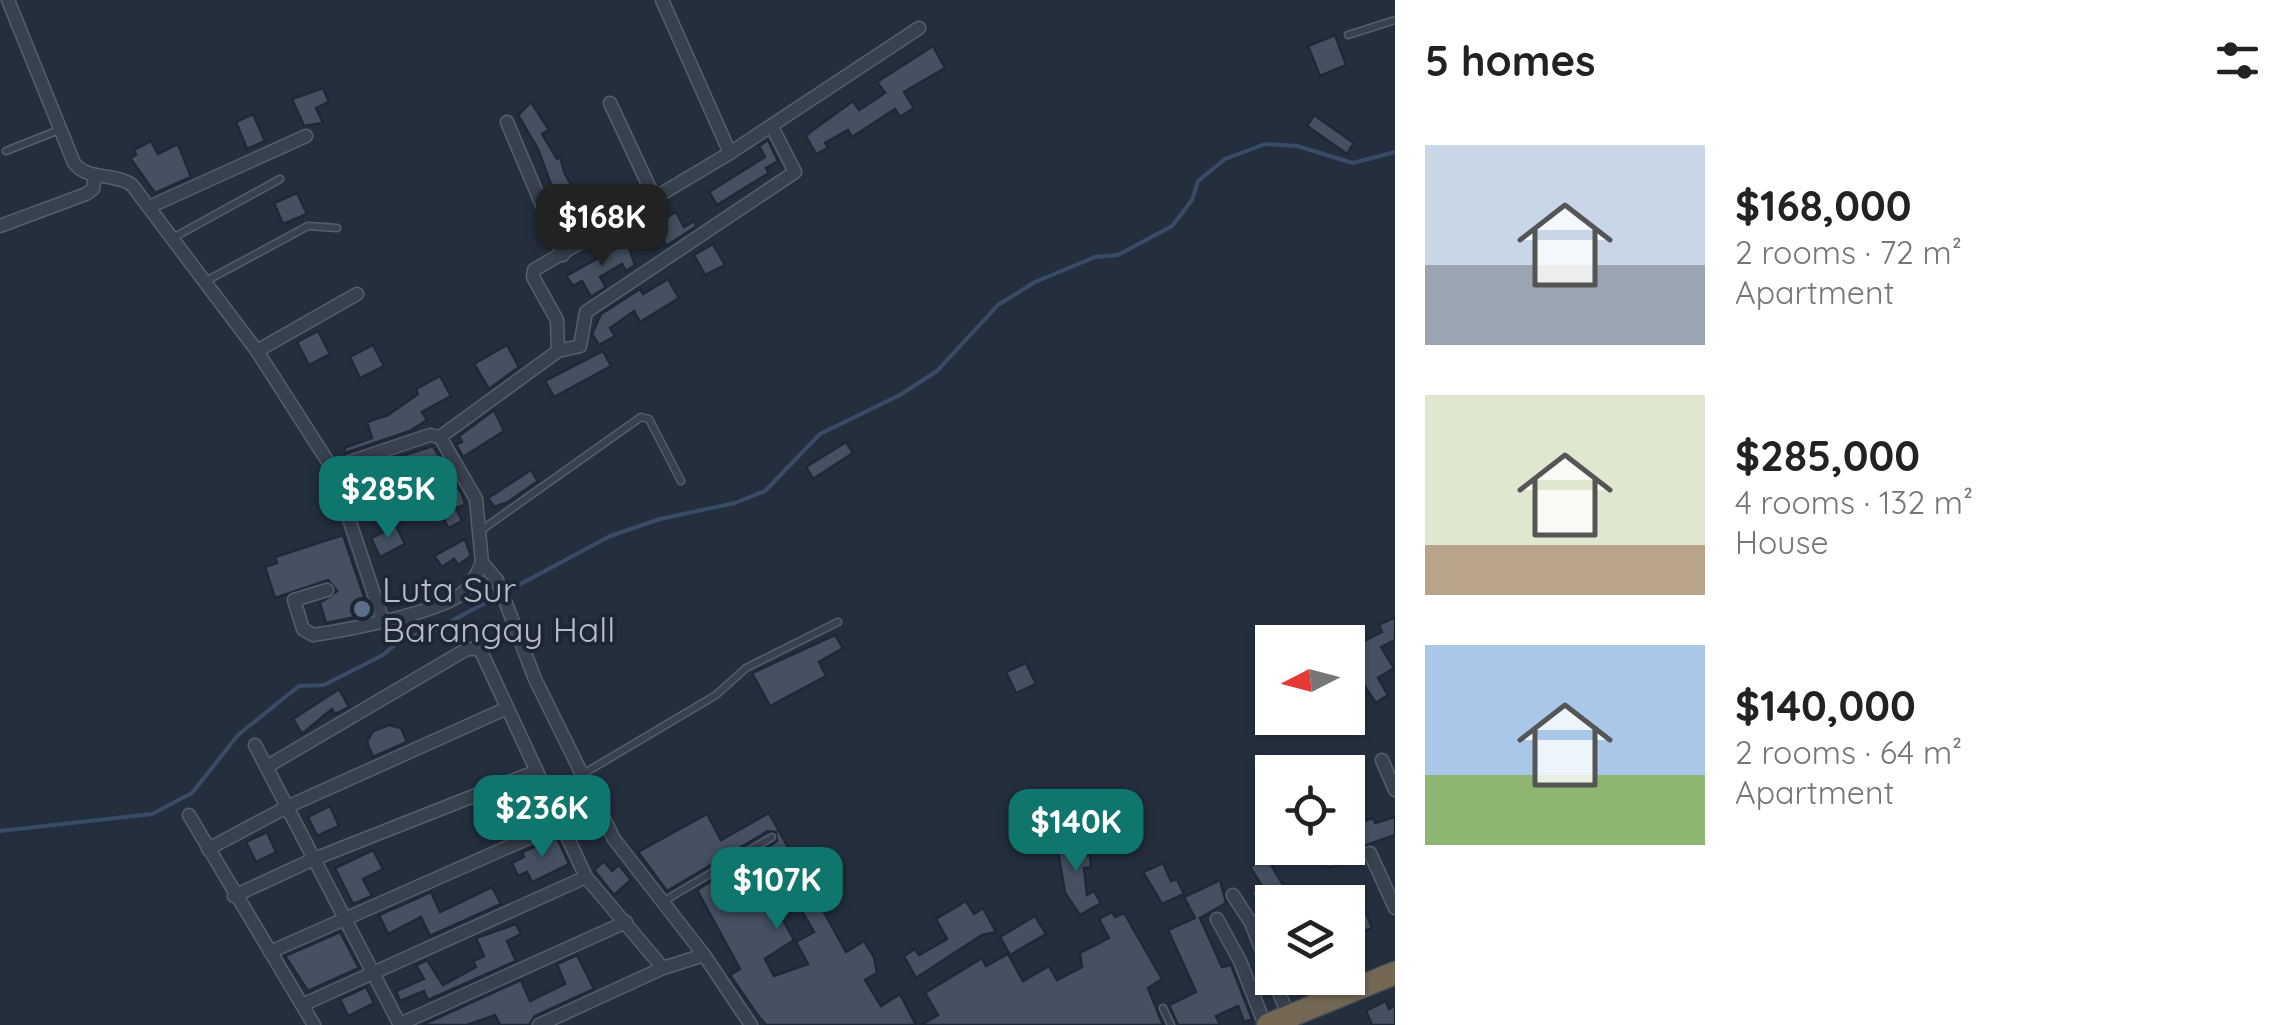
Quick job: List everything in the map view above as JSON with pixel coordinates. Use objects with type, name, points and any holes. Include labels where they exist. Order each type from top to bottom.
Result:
[{"type":"highway","points":[[1274,1022],[1391,981]]},
{"type":"street","points":[[662,0],[730,153]]},
{"type":"street","points":[[7,10],[78,170],[125,180],[149,207],[170,240],[257,350],[332,468],[383,621]]},
{"type":"street","points":[[558,351],[557,320],[533,277],[534,270],[772,127],[919,28]]},
{"type":"street","points":[[610,102],[655,199]]},
{"type":"street","points":[[506,122],[563,255]]},
{"type":"street","points":[[440,438],[558,351],[580,346],[586,312],[795,172],[772,127]]},
{"type":"street","points":[[149,207],[306,136]]},
{"type":"street","points":[[0,226],[86,194],[93,188],[95,175]]},
{"type":"street","points":[[257,350],[356,294]]},
{"type":"street","points":[[332,468],[430,435],[440,438],[476,499],[482,563],[497,580],[534,679],[614,839],[704,955],[751,1025]]},
{"type":"street","points":[[327,590],[294,600],[308,633],[383,621],[458,597],[482,563]]},
{"type":"street","points":[[268,766],[467,649],[480,650],[504,710],[586,877],[663,968]]},
{"type":"street","points":[[208,850],[289,806],[504,710]]},
{"type":"street","points":[[254,744],[400,1025],[626,922]]},
{"type":"street","points":[[1382,760],[1395,790]]},
{"type":"street","points":[[234,896],[314,858],[537,771]]},
{"type":"street","points":[[189,815],[314,1025]]},
{"type":"street","points":[[270,952],[560,824]]},
{"type":"street","points":[[1370,853],[1395,908]]},
{"type":"street","points":[[302,1005],[586,877]]},
{"type":"street","points":[[1233,895],[1255,932]]},
{"type":"street","points":[[1216,919],[1274,1022]]},
{"type":"street","points":[[539,1025],[663,968],[704,955]]},
{"type":"street","points":[[1273,995],[1274,1022]]},
{"type":"lane","points":[[1348,35],[1395,20]]},
{"type":"lane","points":[[6,151],[59,130]]},
{"type":"lane","points":[[170,240],[280,179]]},
{"type":"lane","points":[[206,281],[308,226],[337,228]]},
{"type":"lane","points":[[479,531],[640,418],[649,419],[682,480]]},
{"type":"lane","points":[[582,774],[716,694],[746,668],[838,622]]},
{"type":"lane","points":[[663,902],[772,838]]},
{"type":"lane","points":[[1163,1008],[1171,1025]]},
{"type":"building","points":[[1335,35],[1346,65],[1320,76],[1308,46]]},
{"type":"building","points":[[933,46],[945,68],[904,92],[914,108],[900,117],[895,109],[852,137],[848,130],[825,143],[828,148],[816,154],[806,136],[809,133],[853,101],[859,110],[885,93],[877,82]]},
{"type":"building","points":[[323,88],[329,102],[316,108],[323,123],[304,126],[292,99]]},
{"type":"building","points":[[531,102],[549,130],[542,134],[557,159],[560,157],[565,174],[592,221],[569,234],[538,149],[518,115]]},
{"type":"building","points":[[253,114],[265,141],[247,149],[236,122]]},
{"type":"building","points":[[1314,115],[1354,143],[1347,154],[1307,126]]},
{"type":"building","points":[[768,140],[778,161],[766,168],[769,173],[717,205],[709,192],[765,157],[759,146]]},
{"type":"building","points":[[151,141],[158,154],[178,144],[191,177],[155,193],[130,158],[136,155],[134,150]]},
{"type":"building","points":[[297,193],[307,214],[283,224],[274,203]]},
{"type":"building","points":[[676,212],[684,227],[694,221],[697,226],[666,246],[657,223]]},
{"type":"building","points":[[627,242],[635,265],[626,271],[622,264],[600,277],[606,287],[591,297],[582,281],[573,286],[566,276]]},
{"type":"building","points":[[713,244],[725,265],[705,275],[694,255]]},
{"type":"building","points":[[668,279],[679,298],[640,322],[634,311],[610,328],[615,336],[599,345],[592,334],[601,314],[640,289],[643,294]]},
{"type":"building","points":[[318,331],[330,354],[309,365],[297,342]]},
{"type":"building","points":[[373,345],[384,366],[360,378],[350,357]]},
{"type":"building","points":[[507,345],[519,367],[489,389],[474,364]]},
{"type":"building","points":[[603,351],[611,366],[554,397],[545,381]]},
{"type":"building","points":[[440,376],[451,396],[422,412],[427,420],[410,431],[345,453],[344,448],[372,438],[367,422],[388,415],[418,394],[416,389]]},
{"type":"building","points":[[494,410],[504,431],[463,457],[456,444],[462,442],[459,436]]},
{"type":"building","points":[[846,442],[853,453],[813,479],[806,467]]},
{"type":"building","points":[[433,446],[462,494],[465,505],[456,508],[462,521],[448,528],[436,501],[397,516],[387,490],[368,498],[371,505],[357,512],[345,474]]},
{"type":"building","points":[[531,470],[538,481],[494,507],[488,498]]},
{"type":"building","points":[[396,526],[405,544],[380,557],[371,538]]},
{"type":"building","points":[[343,535],[370,614],[326,623],[320,603],[337,591],[328,580],[275,598],[265,567],[277,563],[275,557]]},
{"type":"building","points":[[465,539],[471,556],[458,565],[454,559],[442,567],[434,556]]},
{"type":"building","points":[[1395,617],[1395,640],[1381,647],[1394,668],[1378,678],[1388,695],[1376,703],[1365,687],[1365,640],[1382,632],[1379,625]]},
{"type":"building","points":[[835,635],[843,648],[819,662],[826,676],[770,706],[752,673]]},
{"type":"building","points":[[1026,663],[1036,684],[1016,693],[1006,672]]},
{"type":"building","points":[[339,689],[349,707],[335,714],[332,709],[302,734],[293,719]]},
{"type":"building","points":[[389,725],[401,728],[407,742],[373,757],[367,742],[373,731]]},
{"type":"building","points":[[330,806],[339,826],[317,836],[308,817]]},
{"type":"building","points":[[769,813],[846,952],[864,941],[874,957],[877,973],[865,980],[881,1006],[900,994],[916,1025],[766,1025],[730,975],[740,969],[697,890],[719,876],[725,887],[772,861],[765,849],[777,841],[776,832],[768,831],[667,891],[638,852],[707,814],[721,840]],"holes":[[[800,908],[814,932],[796,942],[808,964],[774,976],[765,959],[794,940],[782,918]]]},
{"type":"building","points":[[1395,817],[1395,835],[1365,845],[1365,821],[1373,818],[1375,823]]},
{"type":"building","points":[[267,832],[276,852],[256,862],[246,842]]},
{"type":"building","points":[[1078,835],[1083,856],[1090,855],[1091,867],[1084,868],[1087,895],[1094,891],[1101,903],[1080,915],[1065,893],[1056,839]]},
{"type":"building","points":[[557,838],[569,864],[532,882],[527,872],[518,876],[512,863],[524,857],[522,852]]},
{"type":"building","points":[[373,850],[383,869],[363,879],[372,896],[353,904],[335,868]]},
{"type":"building","points":[[604,861],[612,871],[619,865],[631,880],[614,895],[594,870]]},
{"type":"building","points":[[1163,863],[1171,881],[1177,879],[1184,894],[1162,904],[1143,872]]},
{"type":"building","points":[[1271,865],[1283,885],[1261,885],[1250,867]]},
{"type":"building","points":[[1220,880],[1226,903],[1200,918],[1222,967],[1231,965],[1252,1019],[1244,1022],[1238,1006],[1216,1016],[1220,1025],[1178,1025],[1169,1005],[1196,992],[1168,930],[1195,918],[1184,897]]},
{"type":"building","points":[[492,887],[501,904],[430,936],[421,917],[388,934],[379,915],[431,892],[440,912]]},
{"type":"building","points":[[966,901],[974,914],[983,908],[996,932],[982,935],[916,978],[904,956],[915,949],[919,955],[947,939],[936,919]]},
{"type":"building","points":[[1365,910],[1372,928],[1365,931]]},
{"type":"building","points":[[1112,912],[1115,917],[1124,913],[1162,979],[1148,988],[1163,1025],[921,1025],[938,1015],[925,993],[982,958],[986,966],[1008,954],[1023,981],[1049,966],[1057,980],[1082,967],[1080,953],[1109,938],[1099,919]]},
{"type":"building","points":[[1035,916],[1046,934],[1010,955],[1000,937]]},
{"type":"building","points":[[516,924],[521,934],[507,941],[516,961],[428,1000],[424,991],[400,1001],[396,991],[424,979],[416,965],[427,960],[443,985],[476,967],[473,961],[484,956],[476,938]]},
{"type":"building","points":[[340,932],[359,968],[308,991],[285,956]]},
{"type":"building","points":[[577,955],[594,989],[535,1016],[529,1025],[500,1025],[495,1015],[467,1025],[422,1025],[521,980],[530,1001],[565,984],[557,964]]},
{"type":"building","points":[[366,987],[374,1003],[348,1016],[340,999]]},
{"type":"building","points":[[1386,1001],[1389,1009],[1395,1005],[1395,1025],[1372,1025],[1366,1011]]},
{"type":"waterway","points":[[0,831],[152,814],[192,793],[238,735],[299,686],[324,685],[383,655],[404,637],[431,632],[610,536],[660,519],[735,503],[765,491],[820,434],[900,395],[937,371],[998,305],[1035,282],[1095,257],[1118,255],[1172,226],[1192,200],[1198,181],[1225,159],[1265,144],[1297,146],[1353,163],[1395,152]]},
{"type":"place","name":"Luta Sur Barangay Hall","points":[[362,609]]}]
